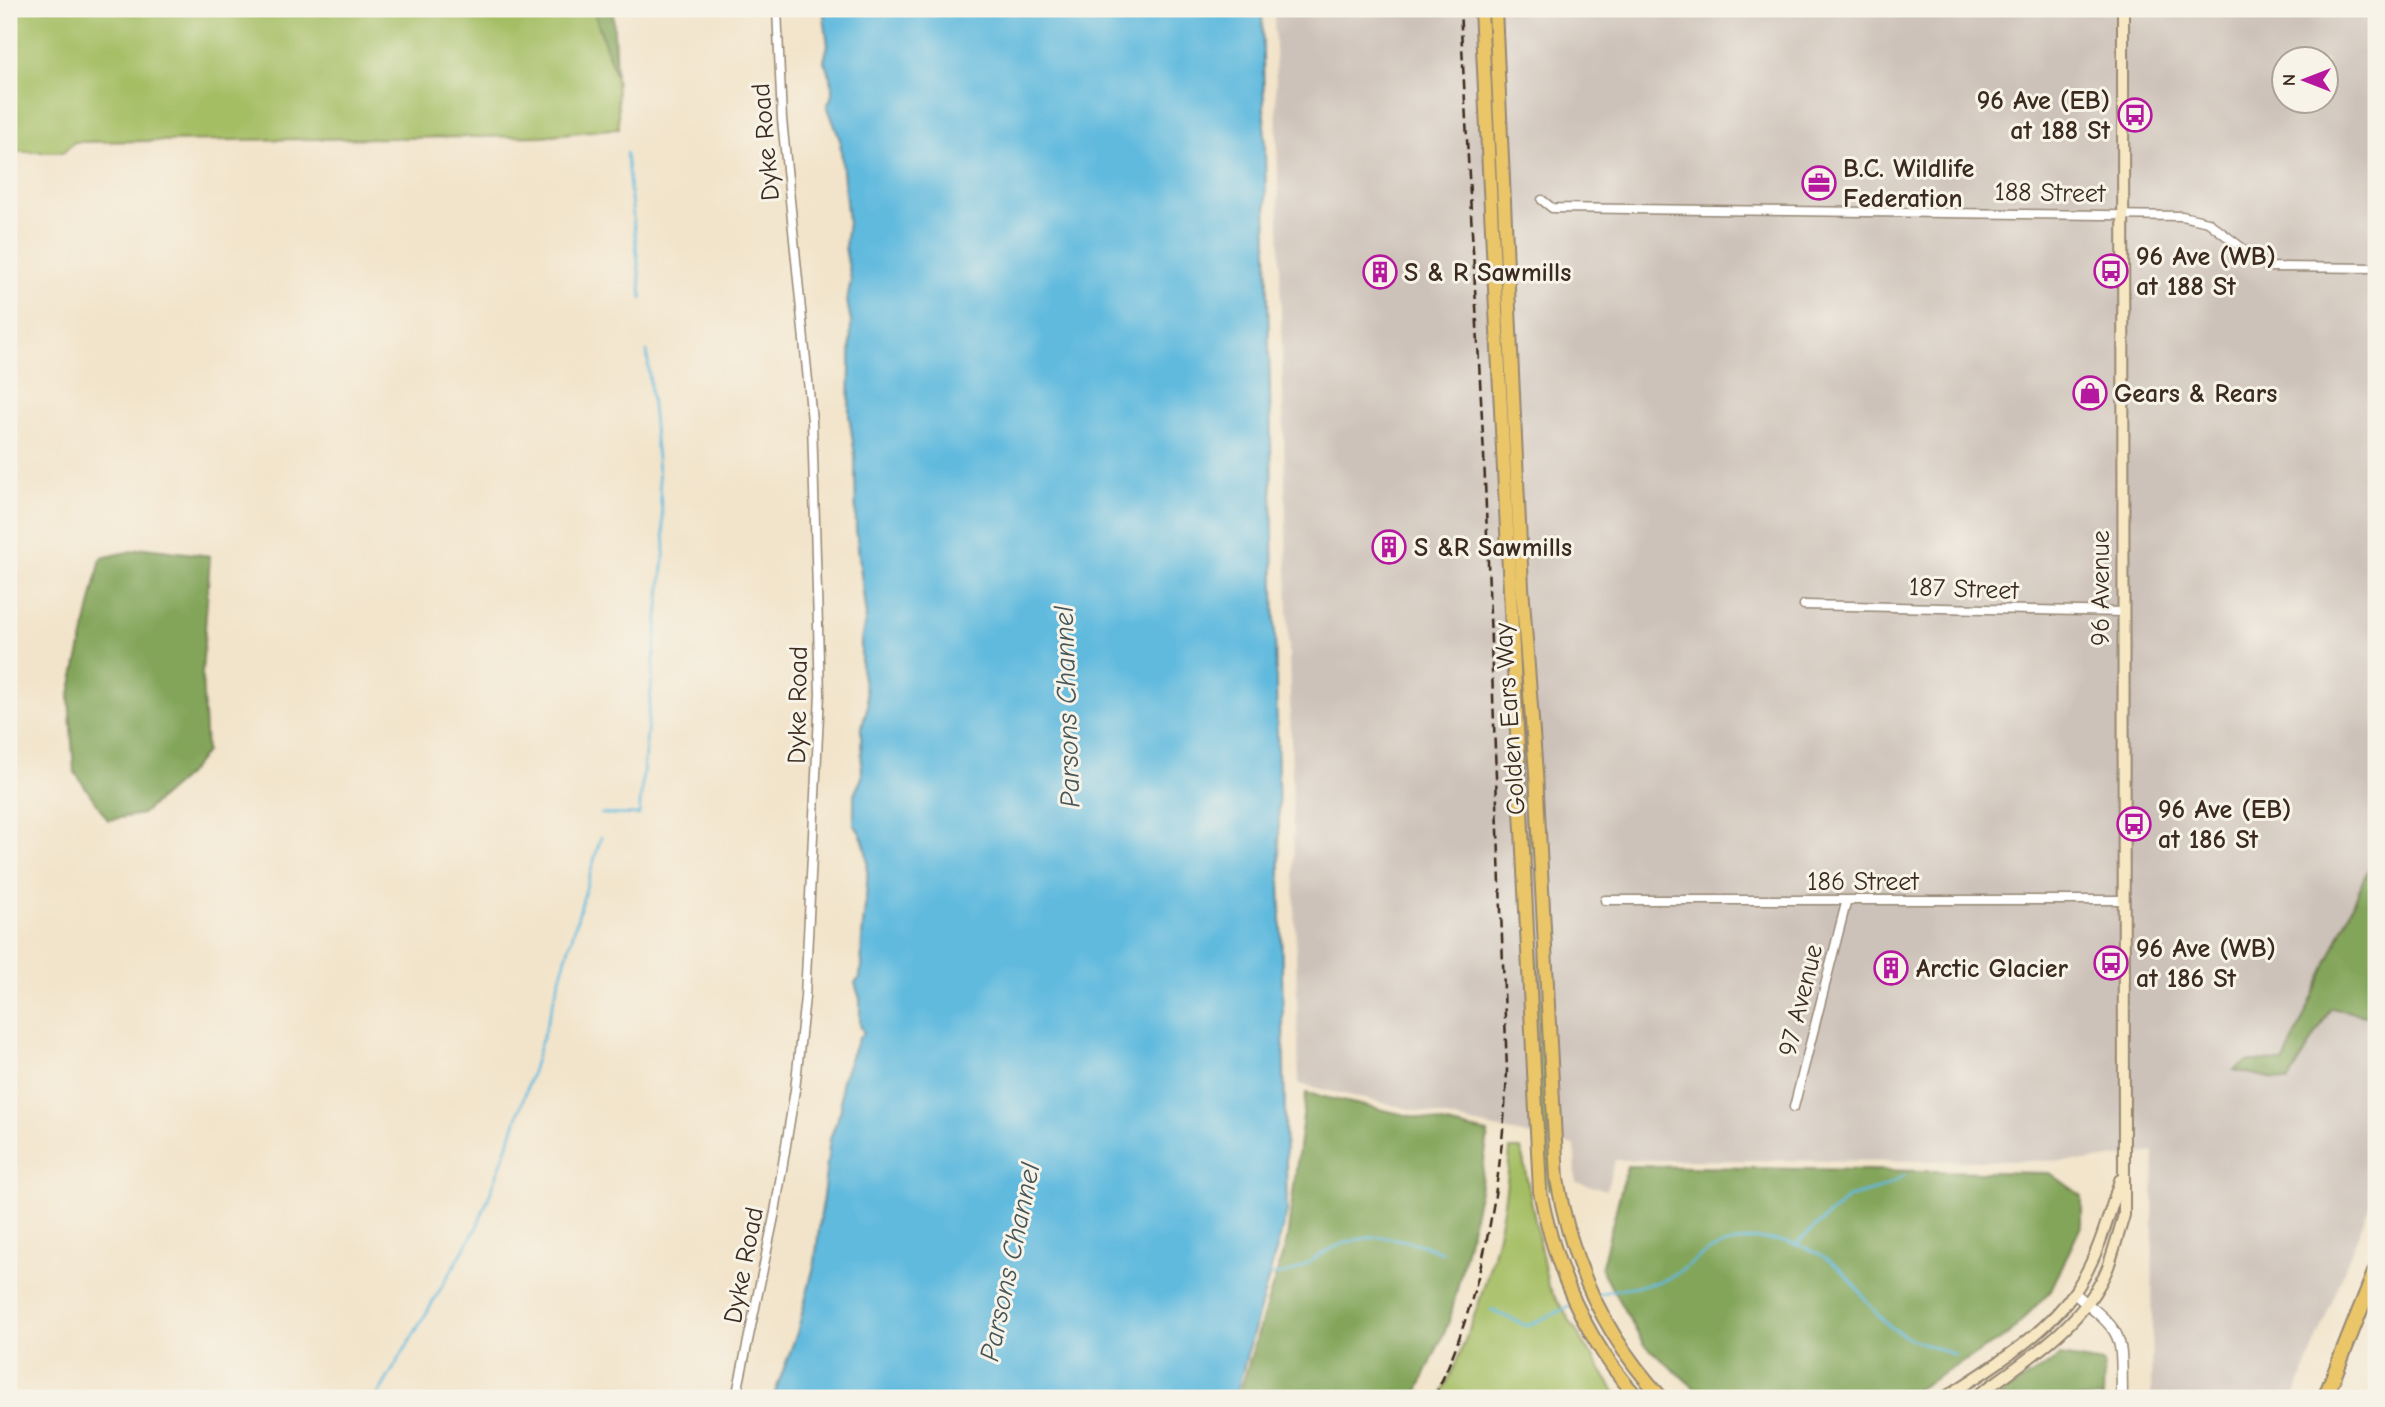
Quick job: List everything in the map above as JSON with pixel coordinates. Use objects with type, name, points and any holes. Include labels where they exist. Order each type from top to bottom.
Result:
[{"type":"highway","points":[[2325,1398],[2376,1270]]},
{"type":"main road","name":"Golden Ears Way","points":[[1481,9],[1537,1158],[1543,1203],[1554,1252],[1581,1315],[1613,1367],[1638,1398]]},
{"type":"main road","name":"Golden Ears Way","points":[[1495,9],[1522,587],[1536,773],[1555,1156],[1567,1226],[1594,1301],[1628,1357],[1662,1398]]},
{"type":"main road","name":"96 Avenue","points":[[1974,1398],[2056,1337],[2087,1304],[2108,1268],[2124,1215],[2121,900],[2123,9]]},
{"type":"main road","name":"96 Avenue","points":[[1944,1398],[2032,1335],[2074,1293],[2101,1241],[2124,1167]]},
{"type":"street","name":"Dyke Road","points":[[736,1398],[775,1212],[795,1090],[805,997],[820,694],[812,421],[782,119],[777,9]]},
{"type":"street","name":"188 Street","points":[[1542,200],[1552,208],[2122,214],[2203,220],[2267,267],[2376,268]]},
{"type":"street","name":"187 Street","points":[[1804,605],[2123,612]]},
{"type":"street","name":"186 Street","points":[[1605,900],[2121,900]]},
{"type":"street","name":"97 Avenue","points":[[1794,1107],[1846,902]]},
{"type":"street","points":[[2074,1293],[2113,1325],[2119,1337],[2122,1398]]},
{"type":"shaded area","points":[[1274,9],[2376,9],[2376,1189],[2294,1398],[2151,1398],[2154,1152],[2089,1161],[1615,1160],[1606,1190],[1576,1182],[1575,1146],[1299,1084]]},
{"type":"green space","points":[[9,9],[593,9],[616,77],[619,128],[542,136],[74,142],[64,152],[9,152]]},
{"type":"green space","points":[[593,9],[613,9],[616,77]]},
{"type":"green space","points":[[145,548],[210,556],[202,674],[206,752],[187,775],[142,814],[108,820],[74,771],[69,698],[101,558]]},
{"type":"green space","points":[[1520,642],[1552,1188],[1549,1189],[1543,1153]]},
{"type":"green space","points":[[2376,852],[2376,1008],[2372,1016],[2331,1008],[2288,1082],[2234,1070],[2249,1061],[2284,1062]]},
{"type":"green space","points":[[1306,1093],[1488,1133],[1480,1190],[1450,1319],[1415,1398],[1238,1398],[1287,1240]]},
{"type":"green space","points":[[1510,1149],[1521,1149],[1548,1286],[1619,1398],[1440,1398],[1466,1338],[1487,1277],[1502,1214]]},
{"type":"green space","points":[[1627,1166],[2050,1173],[2082,1196],[2082,1224],[2051,1290],[2008,1335],[1902,1398],[1706,1398],[1643,1343],[1601,1269]]},
{"type":"green space","points":[[2060,1356],[2104,1363],[2103,1398],[1997,1398]]},
{"type":"water","name":"Parsons Channel","points":[[823,9],[1262,9],[1287,1212],[1235,1398],[773,1398],[797,1333],[815,1262],[830,1139],[841,1109],[841,1083],[858,1039],[864,1033],[860,1025],[860,999],[855,983],[860,978],[862,967],[861,948],[868,872],[862,838],[854,825],[854,794],[862,778],[861,730],[868,705],[861,668],[861,640],[866,617],[856,530],[855,456],[849,415],[851,322],[847,300],[851,280],[845,247],[848,222],[840,140],[827,105],[832,90],[824,61],[828,45]]},
{"type":"waterway","points":[[626,153],[642,299]]},
{"type":"waterway","points":[[601,814],[639,815],[665,546],[647,351]]},
{"type":"waterway","points":[[376,1398],[476,1229],[528,1084],[601,837]]},
{"type":"waterway","points":[[1796,1244],[1849,1197],[1884,1187],[1905,1175]]},
{"type":"waterway","points":[[1270,1274],[1291,1272],[1334,1247],[1364,1238],[1395,1239],[1442,1252]]},
{"type":"waterway","points":[[1597,1295],[1664,1280],[1721,1246],[1739,1241],[1776,1240],[1812,1250],[1828,1259],[1848,1277],[1894,1330],[1955,1355]]},
{"type":"waterway","points":[[1491,1310],[1527,1326],[1571,1306]]},
{"type":"railway","points":[[1434,1398],[1465,1320],[1487,1239],[1495,1197],[1507,1071],[1484,455],[1460,9]]},
{"type":"place","name":"96 Ave (EB) at 188 St","points":[[2135,115]]},
{"type":"place","name":"B.C. Wildlife Federation","points":[[1819,183]]},
{"type":"place","name":"96 Ave (WB) at 188 St","points":[[2111,271]]},
{"type":"place","name":"S & R Sawmills","points":[[1380,272]]},
{"type":"place","name":"Gears & Rears","points":[[2090,393]]},
{"type":"place","name":"S &R Sawmills","points":[[1389,547]]},
{"type":"place","name":"96 Ave (EB) at 186 St","points":[[2134,824]]},
{"type":"place","name":"96 Ave (WB) at 186 St","points":[[2111,963]]},
{"type":"place","name":"Arctic Glacier","points":[[1891,968]]}]
